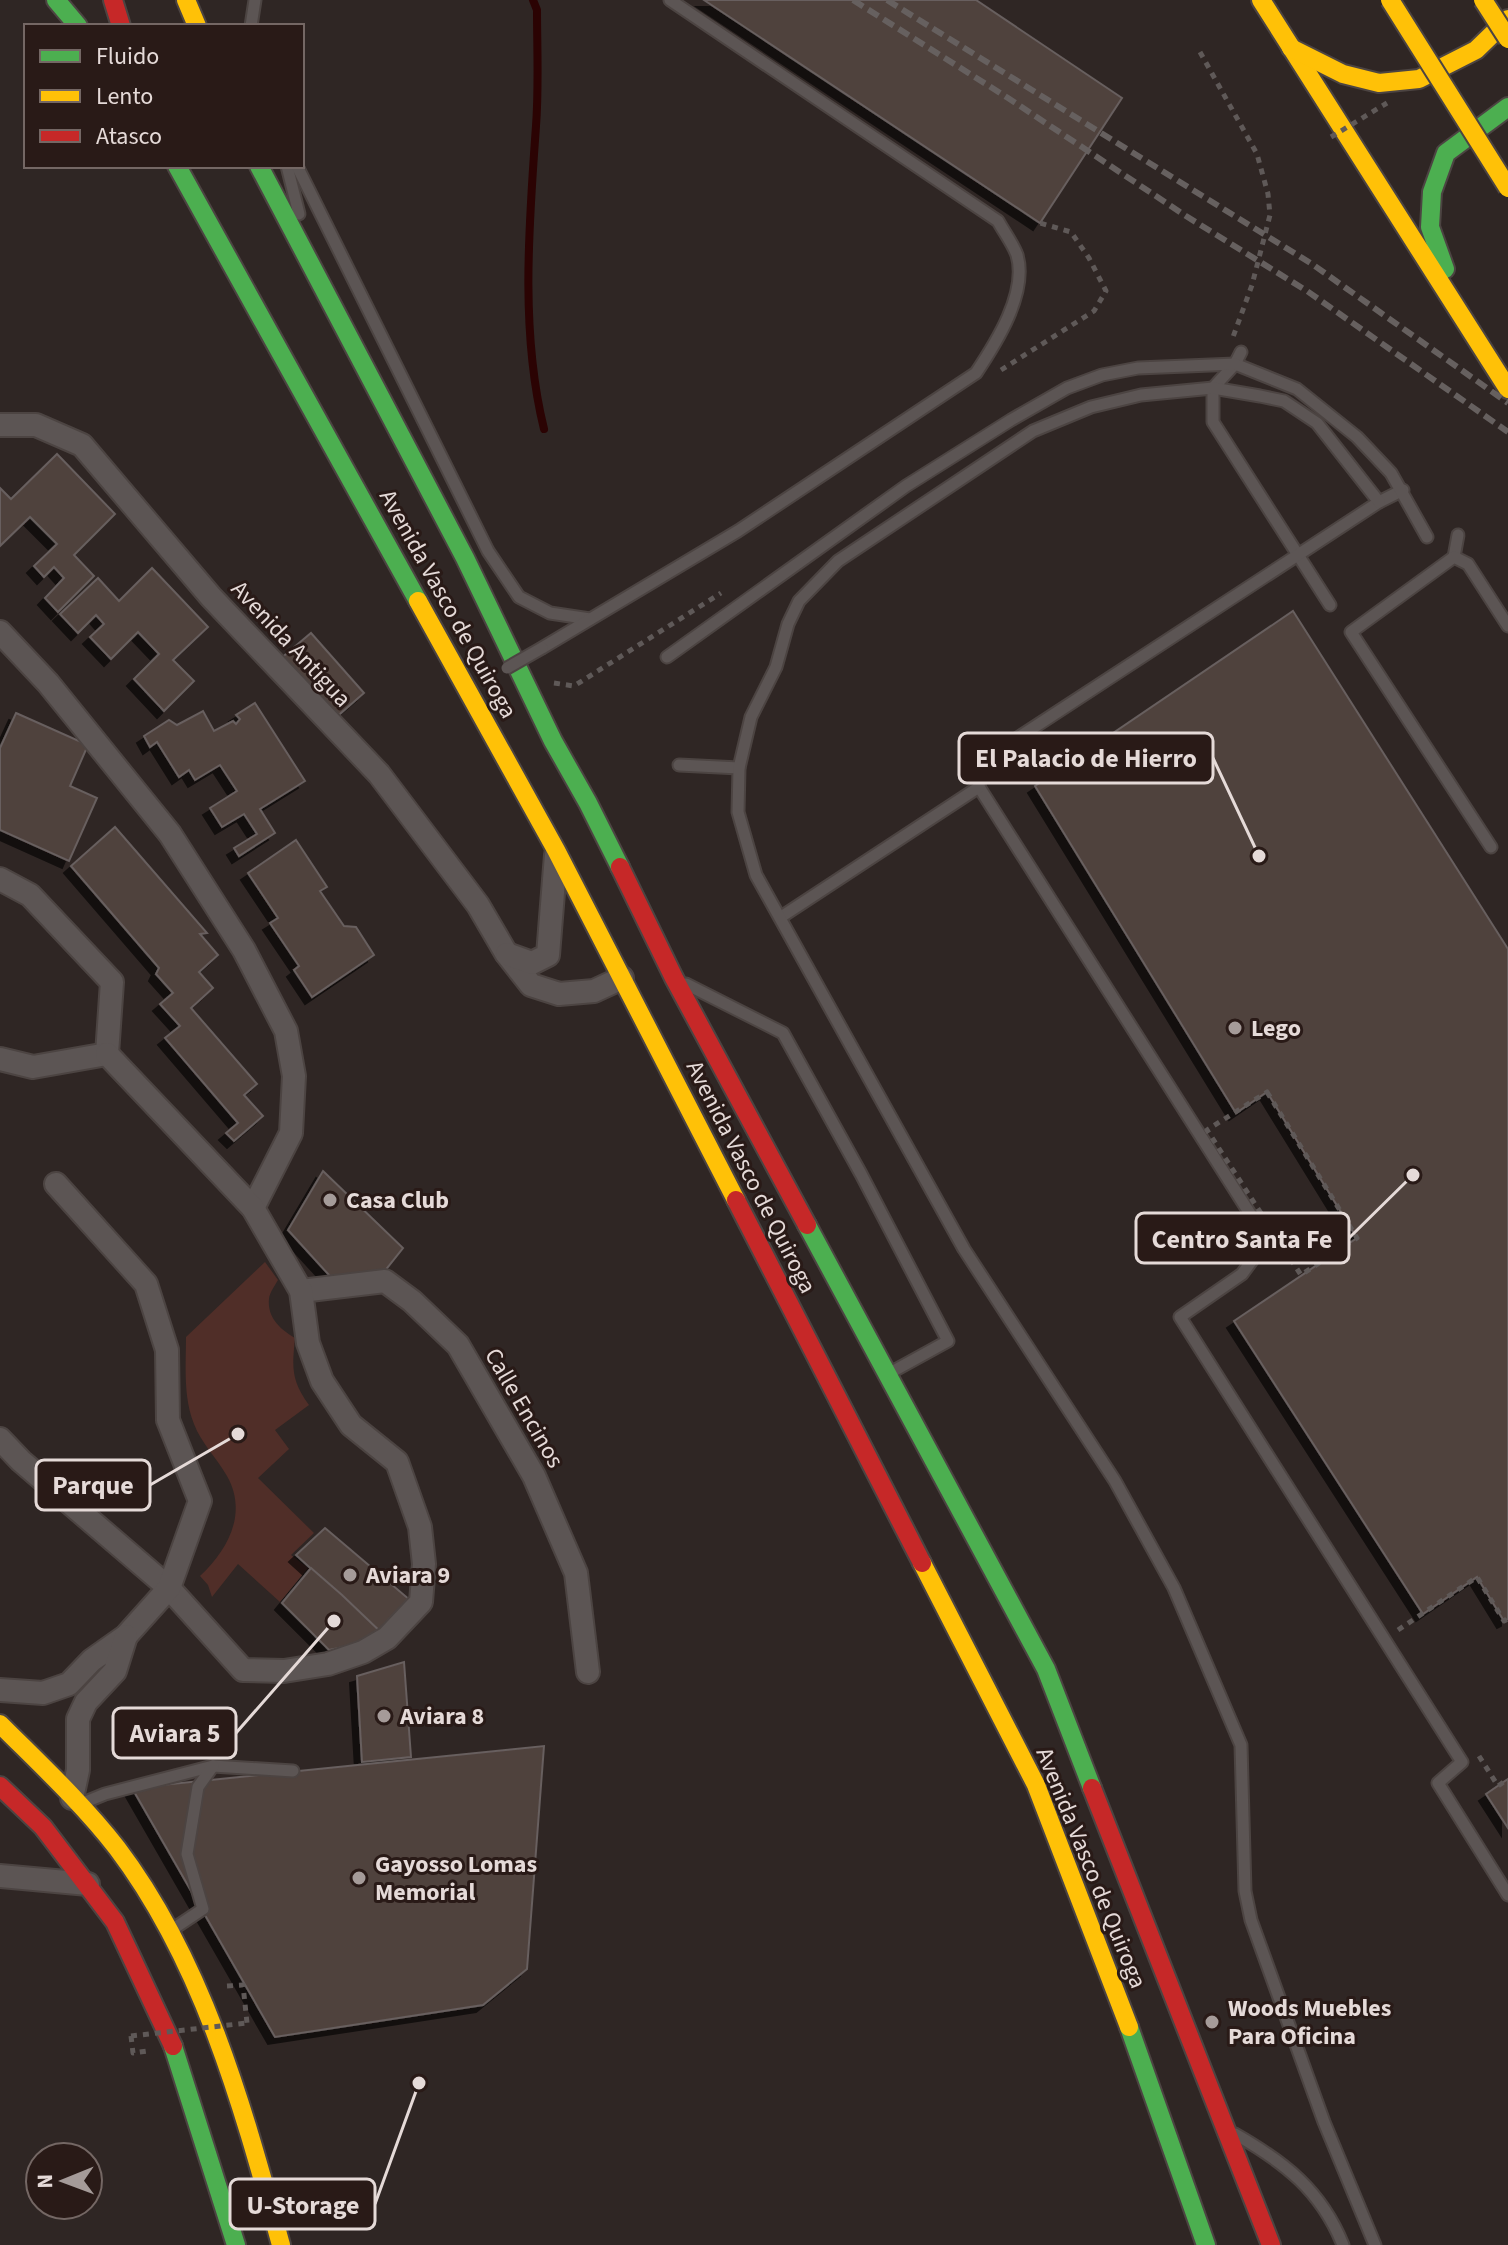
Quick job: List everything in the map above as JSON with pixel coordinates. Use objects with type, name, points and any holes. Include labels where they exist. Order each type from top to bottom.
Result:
[{"type":"main road","points":[[56,0],[76,24]]},
{"type":"main road","points":[[113,0],[120,24]]},
{"type":"main road","points":[[186,0],[196,24]]},
{"type":"main road","points":[[1261,0],[1508,389]]},
{"type":"main road","points":[[1390,0],[1508,188]]},
{"type":"main road","points":[[1483,0],[1508,39]]},
{"type":"main road","points":[[1291,48],[1343,74],[1379,83],[1419,79],[1476,50],[1508,19]]},
{"type":"main road","points":[[1461,317],[1430,227],[1432,192],[1446,153],[1508,107]]},
{"type":"main road","name":"Avenida Vasco de Quiroga","points":[[178,168],[556,850],[1036,1785],[1156,2098],[1206,2245]]},
{"type":"main road","name":"Avenida Vasco de Quiroga","points":[[260,168],[465,558],[546,728],[588,803],[674,978],[1046,1669],[1271,2245]]},
{"type":"main road","points":[[0,1724],[75,1801],[130,1865],[170,1931],[211,2025],[230,2078],[281,2245]]},
{"type":"main road","points":[[0,1786],[43,1827],[115,1922],[170,2035],[236,2245]]},
{"type":"street","name":"Avenida Antigua","points":[[0,425],[36,425],[82,445],[211,597],[379,774],[478,905],[506,953],[531,985],[559,994],[594,991],[622,978]]},
{"type":"street","points":[[0,632],[48,683],[170,834],[244,950],[286,1031],[294,1076],[291,1133],[253,1208]]},
{"type":"street","points":[[506,953],[532,963],[548,955],[556,850]]},
{"type":"street","points":[[0,879],[30,895],[112,982],[107,1054],[253,1208],[301,1291],[308,1343],[322,1381],[351,1425],[397,1462],[420,1527],[424,1564],[421,1602],[387,1638],[363,1652],[328,1664],[284,1671],[243,1670],[169,1588],[21,1461],[0,1439]]},
{"type":"street","points":[[0,1059],[33,1067],[107,1054]]},
{"type":"street","points":[[0,1690],[43,1693],[69,1684],[92,1660],[126,1636],[169,1588],[200,1501],[168,1420],[167,1350],[146,1284],[56,1184]]},
{"type":"street","name":"Calle Encinos","points":[[301,1291],[385,1281],[412,1301],[458,1345],[534,1476],[576,1573],[588,1672]]},
{"type":"street","points":[[75,1801],[78,1719],[86,1702],[115,1671],[126,1636]]},
{"type":"street","points":[[0,1876],[88,1884]]},
{"type":"lane","points":[[251,24],[255,0]]},
{"type":"lane","points":[[507,668],[738,531],[976,373],[997,340],[1016,297],[1017,256],[998,221],[670,0]]},
{"type":"lane","points":[[288,168],[313,268]]},
{"type":"lane","points":[[298,168],[488,551],[519,597],[550,613],[591,619]]},
{"type":"lane","points":[[1238,358],[1213,388],[1213,422],[1330,605]]},
{"type":"lane","points":[[667,657],[906,486],[1060,392],[1102,375],[1138,368],[1238,358],[1297,389],[1357,437],[1391,473],[1427,537]]},
{"type":"lane","points":[[1375,2245],[1324,2122],[1251,1920],[1245,1891],[1241,1745],[1174,1588],[1115,1481],[958,1239],[756,875],[738,812],[739,768],[751,717],[776,667],[788,624],[799,601],[838,561],[1033,431],[1091,407],[1141,395],[1213,388],[1284,401],[1317,423],[1379,502]]},
{"type":"lane","points":[[1403,490],[1379,502],[987,758],[980,773],[979,787],[1254,1220],[1259,1251],[1242,1274],[1180,1317],[1462,1762],[1438,1783],[1508,1895]]},
{"type":"lane","points":[[1458,535],[1454,557],[1351,632],[1491,847]]},
{"type":"lane","points":[[1454,557],[1468,564],[1508,626]]},
{"type":"lane","points":[[679,765],[739,768]]},
{"type":"lane","points":[[781,917],[979,787]]},
{"type":"lane","points":[[674,978],[783,1033],[861,1174],[948,1341],[888,1374]]},
{"type":"lane","points":[[170,1931],[203,1909],[187,1854],[198,1787],[213,1766]]},
{"type":"lane","points":[[75,1801],[213,1766],[293,1771]]},
{"type":"lane","points":[[1226,2129],[1272,2155],[1306,2183],[1337,2229],[1343,2245]]},
{"type":"path","points":[[1200,52],[1257,154],[1268,194],[1270,215],[1252,285],[1232,342]]},
{"type":"path","points":[[1331,137],[1387,103]]},
{"type":"path","points":[[1001,370],[1094,311],[1106,291],[1071,232],[1040,223]]},
{"type":"path","points":[[549,673],[555,684],[574,686],[731,587]]},
{"type":"path","points":[[1267,1092],[1357,1238],[1301,1275],[1207,1130],[1236,1113],[1267,1092]]},
{"type":"path","points":[[1406,1643],[1398,1630],[1477,1577],[1504,1621],[1508,1619]]},
{"type":"path","points":[[1473,1747],[1498,1786],[1508,1779]]},
{"type":"path","points":[[133,2053],[131,2036],[247,2023],[243,1985]]},
{"type":"shaded area","points":[[265,1262],[278,1280],[269,1297],[270,1312],[280,1327],[295,1338],[294,1373],[309,1405],[275,1430],[289,1449],[258,1478],[314,1533],[291,1555],[308,1568],[280,1602],[238,1564],[212,1597],[208,1585],[200,1576],[226,1543],[232,1530],[236,1504],[227,1476],[194,1424],[186,1381],[186,1337]]},
{"type":"building","points":[[704,0],[976,0],[1122,98],[1040,223]]},
{"type":"building","points":[[57,454],[115,514],[74,555],[94,576],[58,612],[45,598],[64,578],[54,567],[44,577],[34,566],[57,544],[30,517],[0,546],[0,488],[11,499]]},
{"type":"building","points":[[152,568],[208,627],[173,660],[194,681],[164,711],[134,679],[159,654],[138,632],[111,659],[90,637],[104,624],[96,615],[78,633],[60,614],[98,578],[119,601]]},
{"type":"building","points":[[1293,611],[1508,949],[1508,1619],[1504,1621],[1477,1577],[1423,1614],[1234,1321],[1357,1238],[1267,1092],[1236,1113],[1035,786]]},
{"type":"building","points":[[311,633],[364,693],[333,720],[280,659]]},
{"type":"building","points":[[255,703],[305,781],[260,809],[275,833],[239,856],[234,848],[257,834],[244,814],[222,827],[210,808],[237,791],[220,765],[195,780],[189,770],[179,777],[157,742],[150,747],[144,736],[169,720],[177,725],[203,711],[214,731],[233,721],[236,724],[240,719],[236,715]]},
{"type":"building","points":[[16,713],[88,745],[70,786],[97,798],[69,861],[0,830],[0,748]]},
{"type":"building","points":[[115,827],[207,933],[200,934],[218,955],[199,972],[213,988],[191,1008],[257,1084],[244,1095],[263,1116],[234,1141],[226,1133],[238,1123],[165,1038],[180,1026],[160,1004],[173,993],[156,974],[159,968],[71,866]]},
{"type":"building","points":[[296,840],[327,887],[320,891],[344,926],[356,927],[374,955],[312,997],[294,970],[299,966],[270,923],[278,918],[248,873]]},
{"type":"building","name":"Casa Club","points":[[323,1171],[403,1248],[380,1277],[339,1286],[288,1230]]},
{"type":"building","name":"Aviara 9","points":[[325,1528],[417,1606],[387,1638],[296,1555]]},
{"type":"building","points":[[311,1568],[387,1638],[329,1650],[282,1603]]},
{"type":"building","name":"Aviara 8","points":[[404,1662],[411,1757],[362,1762],[357,1676]]},
{"type":"building","name":"Gayosso Lomas Memorial","points":[[544,1746],[527,1969],[483,2005],[275,2037],[132,1788]]},
{"type":"building","points":[[1508,1779],[1508,1828],[1486,1794]]},
{"type":"waterway","points":[[533,0],[537,10],[538,82],[528,278],[532,355],[544,429]]},
{"type":"railway","points":[[853,0],[1307,291],[1508,432]]},
{"type":"railway","points":[[887,0],[1312,264],[1508,403]]},
{"type":"traffic: fast","points":[[56,0],[76,24]]},
{"type":"traffic: fast","points":[[1445,269],[1430,227],[1432,192],[1446,153],[1508,107]]},
{"type":"traffic: fast","points":[[178,168],[418,601]]},
{"type":"traffic: fast","points":[[260,168],[465,558],[553,741],[620,867]]},
{"type":"traffic: fast","points":[[807,1225],[1046,1669],[1092,1788]]},
{"type":"traffic: fast","points":[[1129,2027],[1206,2245]]},
{"type":"traffic: fast","points":[[173,2046],[236,2245]]},
{"type":"traffic: slow","points":[[186,0],[196,24]]},
{"type":"traffic: slow","points":[[1261,0],[1508,389]]},
{"type":"traffic: slow","points":[[1390,0],[1508,188]]},
{"type":"traffic: slow","points":[[1483,0],[1508,39]]},
{"type":"traffic: slow","points":[[1291,48],[1343,74],[1379,83],[1419,79],[1476,50],[1508,19]]},
{"type":"traffic: slow","points":[[418,601],[556,850],[736,1200]]},
{"type":"traffic: slow","points":[[922,1563],[1036,1785],[1129,2027]]},
{"type":"traffic: slow","points":[[0,1724],[104,1831],[147,1892],[174,1939],[217,2038],[252,2141],[281,2245]]},
{"type":"traffic: jam","points":[[113,0],[120,24]]},
{"type":"traffic: jam","points":[[620,867],[674,978],[807,1225]]},
{"type":"traffic: jam","points":[[736,1200],[922,1563]]},
{"type":"traffic: jam","points":[[0,1786],[43,1827],[115,1922],[173,2046]]},
{"type":"traffic: jam","points":[[1092,1788],[1271,2245]]},
{"type":"place","name":"El Palacio de Hierro","points":[[1259,856]]},
{"type":"place","name":"Lego","points":[[1235,1028]]},
{"type":"place","name":"Centro Santa Fe","points":[[1413,1175]]},
{"type":"place","name":"Casa Club","points":[[330,1200]]},
{"type":"place","name":"Parque","points":[[238,1434]]},
{"type":"place","name":"Aviara 9","points":[[350,1575]]},
{"type":"place","name":"Aviara 5","points":[[334,1621]]},
{"type":"place","name":"Aviara 8","points":[[384,1716]]},
{"type":"place","name":"Gayosso Lomas Memorial","points":[[359,1878]]},
{"type":"place","name":"Woods Muebles Para Oficina","points":[[1212,2022]]},
{"type":"place","name":"U-Storage","points":[[419,2083]]}]
